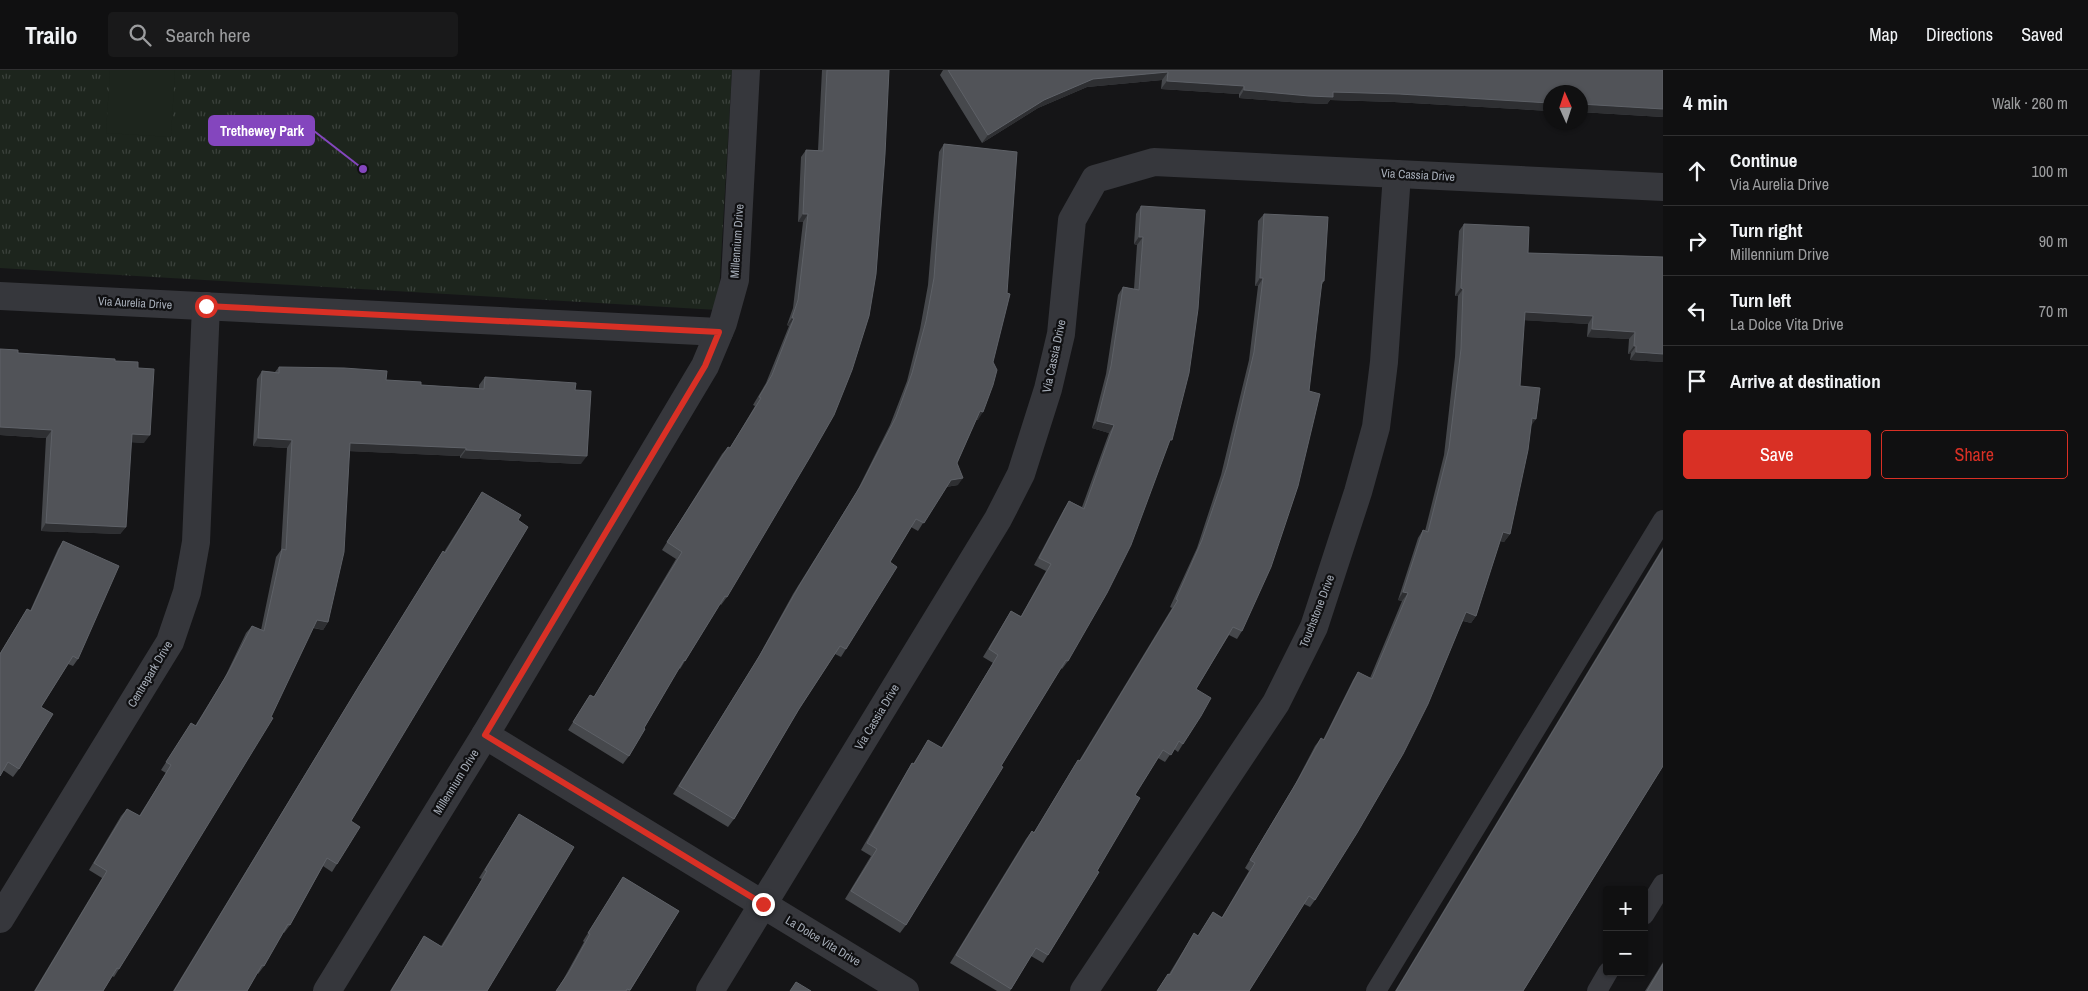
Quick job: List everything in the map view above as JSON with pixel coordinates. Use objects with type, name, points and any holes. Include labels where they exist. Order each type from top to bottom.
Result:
[{"type":"street","name":"Millennium Drive","points":[[327,991],[485,735],[705,366],[719,332],[735,280],[746,70]]},
{"type":"street","name":"Via Cassia Drive","points":[[710,991],[998,519],[1021,474],[1048,389],[1061,334],[1072,220],[1095,179],[1154,162],[1663,187]]},
{"type":"street","name":"Touchstone Drive","points":[[1084,991],[1276,703],[1314,627],[1358,492],[1376,427],[1384,362],[1397,174]]},
{"type":"street","name":"Via Aurelia Drive","points":[[0,296],[719,332]]},
{"type":"street","name":"Centrepark Drive","points":[[0,919],[170,642],[188,592],[196,542],[206,306]]},
{"type":"street","name":"La Dolce Vita Drive","points":[[485,735],[906,991]]},
{"type":"lane","points":[[1376,991],[1663,520]]},
{"type":"lane","points":[[1648,908],[1663,884]]},
{"type":"lane","points":[[1597,991],[1606,976]]},
{"type":"green space","points":[[0,70],[732,70],[718,310],[0,268]]},
{"type":"green space","points":[[110,70],[175,70],[171,137],[106,133]]},
{"type":"building","points":[[827,70],[889,70],[876,274],[869,316],[852,370],[834,415],[727,597],[725,596],[684,660],[629,756],[573,722],[590,695],[594,697],[682,552],[667,542],[728,447],[730,448],[761,398],[759,397],[772,375],[794,318],[792,318],[798,300],[808,214],[803,214],[806,150],[823,151]]},
{"type":"building","points":[[948,70],[1663,70],[1663,109],[1588,104],[1588,85],[1543,85],[1543,103],[1333,92],[1333,97],[1309,96],[1244,90],[1244,86],[1167,81],[1168,72],[1093,79],[1044,100],[988,135]]},
{"type":"building","points":[[944,144],[1017,152],[1007,293],[1010,294],[993,362],[997,370],[993,385],[983,412],[980,411],[957,463],[963,478],[951,480],[924,523],[916,519],[890,562],[897,567],[846,649],[840,646],[799,709],[734,819],[679,786],[760,655],[799,586],[861,485],[896,417],[912,373],[926,321],[934,278]]},
{"type":"building","points":[[1141,206],[1205,210],[1198,309],[1189,373],[1172,440],[1170,440],[1131,545],[1107,593],[1068,661],[1066,660],[906,925],[851,891],[877,849],[867,843],[912,763],[914,764],[928,740],[942,748],[998,655],[989,649],[1011,611],[1021,617],[1051,564],[1039,558],[1069,501],[1084,509],[1114,425],[1097,421],[1111,366],[1123,287],[1139,290],[1143,237],[1139,237]]},
{"type":"building","points":[[1264,214],[1328,217],[1324,281],[1322,281],[1309,391],[1320,394],[1298,486],[1271,567],[1242,631],[1233,627],[1196,689],[1211,698],[1201,716],[1183,744],[1179,741],[1171,755],[1163,750],[1135,795],[1140,798],[1097,871],[1099,872],[1048,955],[1036,948],[1011,989],[956,955],[1032,831],[1034,833],[1078,760],[1080,761],[1178,600],[1176,599],[1202,540],[1227,467],[1254,352],[1263,278],[1260,278]]},
{"type":"building","points":[[1464,224],[1529,227],[1528,253],[1663,257],[1663,354],[1636,352],[1636,346],[1634,346],[1635,332],[1592,329],[1593,316],[1525,312],[1520,386],[1540,388],[1536,419],[1532,418],[1528,450],[1510,534],[1503,532],[1476,616],[1466,612],[1428,704],[1403,754],[1315,900],[1309,896],[1249,991],[1157,991],[1168,974],[1170,975],[1194,933],[1198,936],[1213,912],[1222,918],[1255,863],[1250,860],[1321,738],[1324,740],[1358,672],[1372,679],[1408,593],[1403,592],[1423,530],[1428,532],[1449,448],[1461,349]]},
{"type":"building","points":[[0,349],[18,350],[18,353],[115,359],[115,361],[138,362],[138,368],[154,369],[150,435],[132,434],[126,527],[46,523],[52,430],[0,427]]},
{"type":"building","points":[[279,367],[387,371],[386,380],[421,382],[421,385],[484,389],[485,377],[576,383],[575,390],[591,391],[587,456],[350,443],[344,552],[328,622],[317,620],[271,717],[273,718],[119,969],[117,968],[103,991],[35,991],[107,871],[94,863],[127,809],[140,816],[171,765],[166,762],[191,723],[196,726],[229,671],[252,626],[264,631],[282,549],[286,550],[292,440],[258,438],[262,371],[279,373]]},
{"type":"building","points":[[482,492],[521,515],[518,520],[528,527],[351,821],[360,827],[337,864],[327,858],[290,925],[288,924],[247,991],[174,991],[359,686]]},
{"type":"building","points":[[63,541],[119,566],[78,659],[73,656],[41,707],[53,714],[19,769],[8,762],[0,776],[0,654],[27,609],[31,611]]},
{"type":"building","points":[[1663,549],[1663,766],[1523,991],[1396,991]]},
{"type":"building","points":[[519,814],[574,847],[487,991],[391,991],[424,936],[442,947]]},
{"type":"building","points":[[623,877],[679,911],[630,990],[556,991],[590,934],[588,933]]},
{"type":"building","points":[[1663,964],[1663,991],[1647,991]]},
{"type":"building","points":[[796,982],[811,991],[790,991]]},
{"type":"place","name":"Trethewey Park","points":[[363,169]]},
{"type":"route","points":[[206,306],[719,332],[705,366],[485,735],[763,904]]}]
